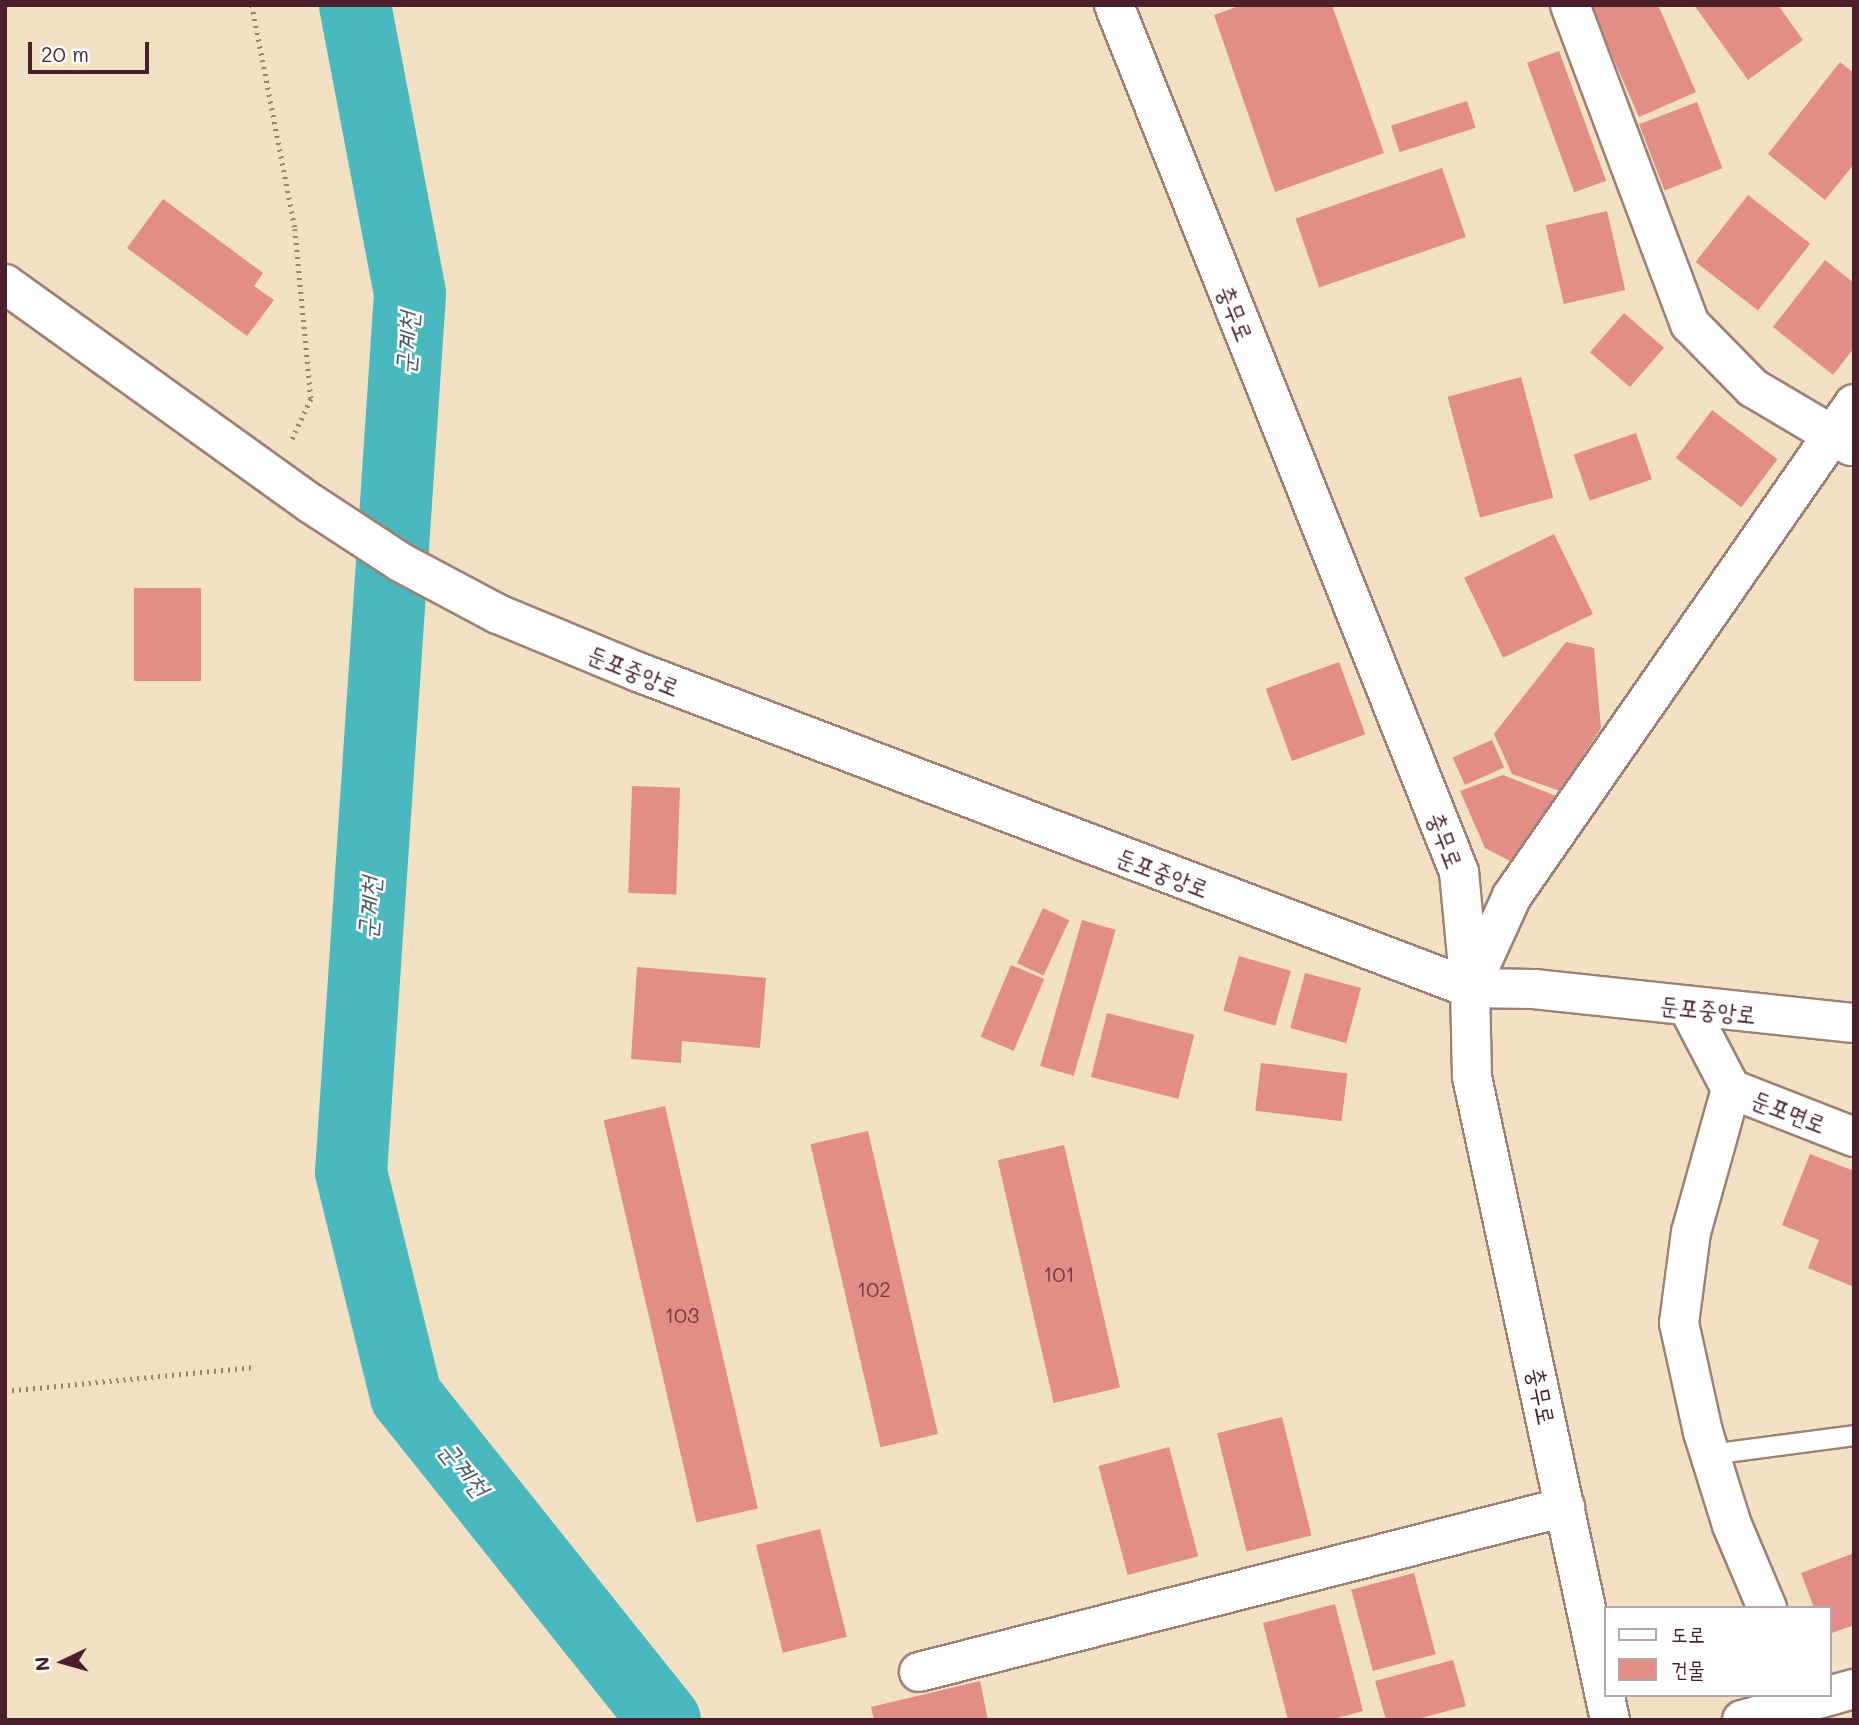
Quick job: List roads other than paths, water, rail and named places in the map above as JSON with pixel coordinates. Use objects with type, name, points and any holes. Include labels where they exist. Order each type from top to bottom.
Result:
[{"type":"street","name":"충무로","points":[[1114,5],[1459,872],[1470,988],[1472,1077],[1604,1692]]},
{"type":"street","points":[[1470,988],[1512,896],[1846,428],[1753,388],[1690,324],[1570,5]]},
{"type":"street","name":"둔포중앙로","points":[[5,284],[310,503],[400,562],[498,614],[638,672],[1470,988],[1534,989],[1854,1023]]},
{"type":"street","name":"둔포면로","points":[[1688,1007],[1731,1089],[1854,1136]]},
{"type":"street","points":[[1731,1089],[1691,1232],[1679,1323],[1710,1454],[1732,1525],[1766,1606]]},
{"type":"street","points":[[919,1672],[1565,1507]]},
{"type":"street","points":[[1742,1720],[1807,1706],[1854,1689]]},
{"type":"street","name":"충무로","points":[[1605,1697],[1610,1720]]},
{"type":"lane","points":[[1710,1454],[1854,1435]]},
{"type":"waterway","name":"군계천","points":[[355,5],[410,294],[351,1172],[406,1396],[665,1720]]}]
